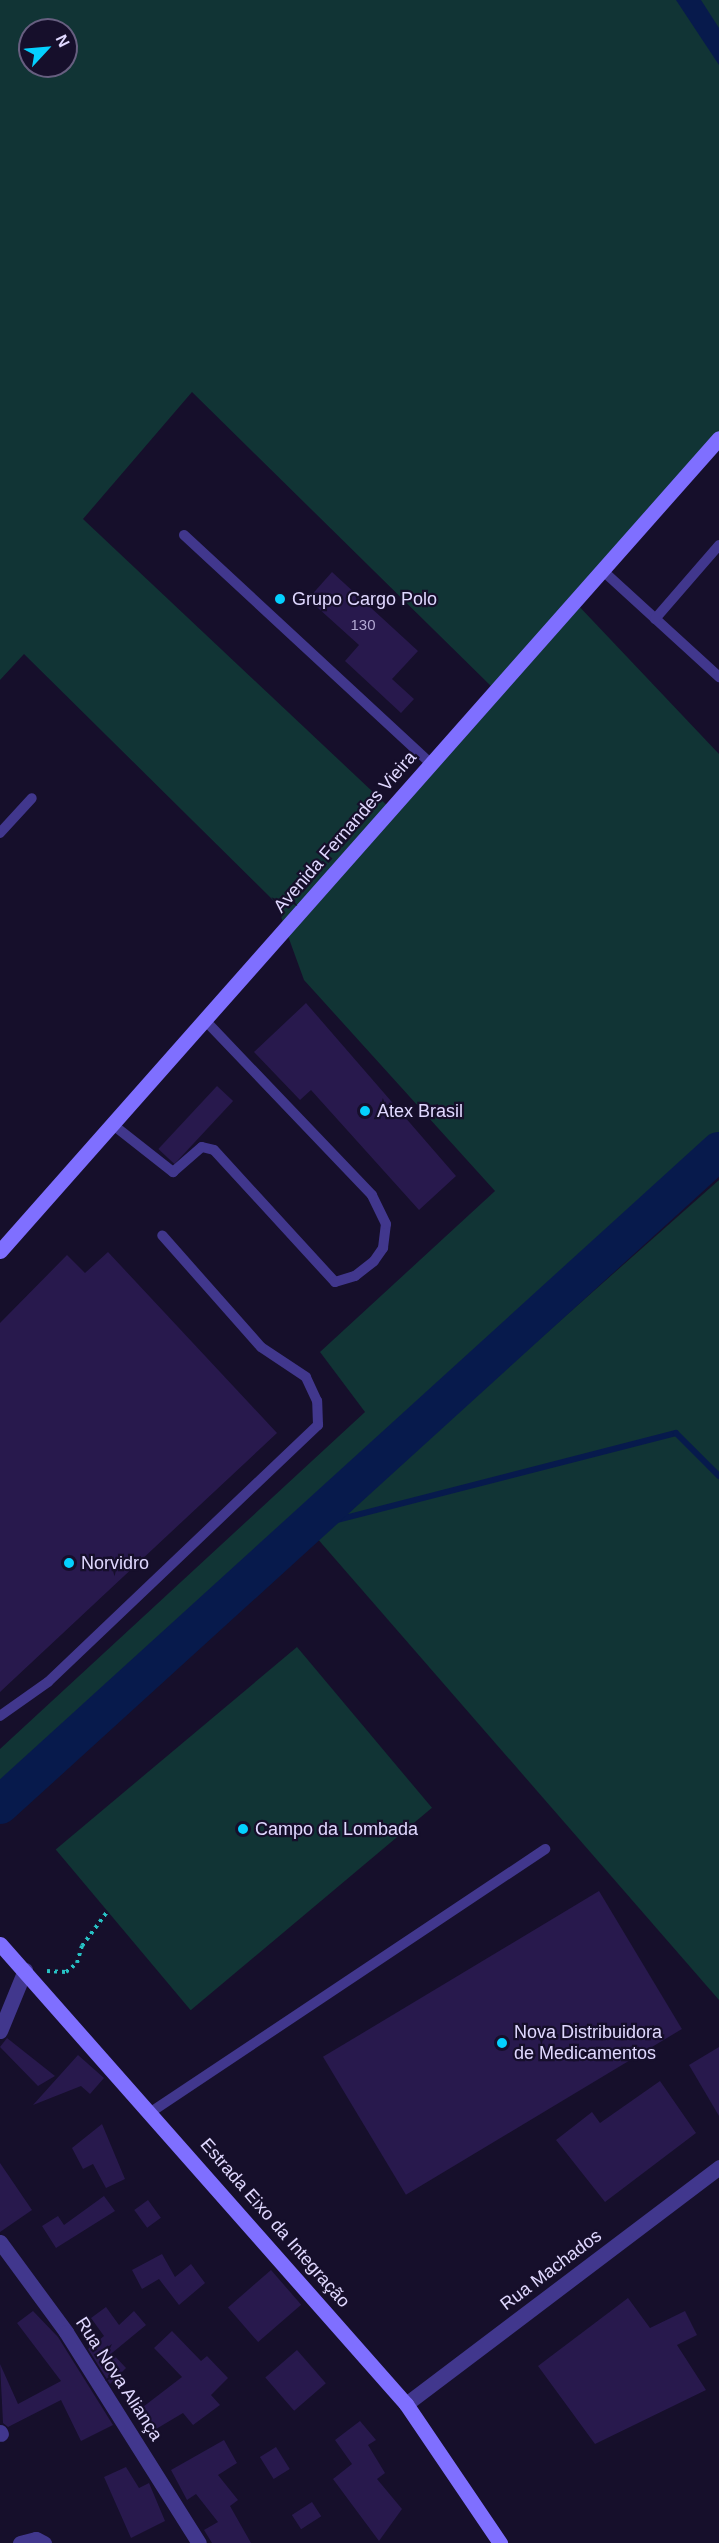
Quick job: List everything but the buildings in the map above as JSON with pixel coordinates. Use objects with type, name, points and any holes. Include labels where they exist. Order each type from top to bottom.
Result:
[{"type":"main road","name":"Avenida Fernandes Vieira","points":[[0,1251],[719,438]]},
{"type":"main road","name":"Estrada Eixo da Integração","points":[[0,1944],[151,2112],[406,2404],[500,2543]]},
{"type":"street","points":[[0,2031],[25,1970]]},
{"type":"street","name":"Rua Machados","points":[[406,2404],[719,2168]]},
{"type":"street","name":"Rua Nova Aliança","points":[[0,2242],[66,2332],[199,2543]]},
{"type":"street","points":[[20,2543],[36,2539],[44,2543]]},
{"type":"lane","points":[[183,535],[430,764]]},
{"type":"lane","points":[[655,619],[719,545]]},
{"type":"lane","points":[[602,570],[719,677]]},
{"type":"lane","points":[[0,833],[32,798]]},
{"type":"lane","points":[[112,1124],[172,1172],[202,1148],[214,1150],[335,1282],[374,1261],[383,1248],[386,1224],[372,1195],[205,1020]]},
{"type":"lane","points":[[0,1716],[48,1682],[318,1425],[317,1401],[306,1377],[261,1347],[162,1234]]},
{"type":"lane","points":[[151,2112],[545,1849]]},
{"type":"path","points":[[25,1970],[66,1972],[107,1912]]},
{"type":"green space","points":[[0,0],[719,0],[719,439],[575,602],[719,754],[719,1151],[0,1805],[0,1749],[365,1412],[320,1352],[495,1191],[304,980],[276,903],[24,654],[0,680]],"holes":[[[192,392],[495,690],[391,809],[83,519]]]},
{"type":"green space","points":[[719,1180],[719,2000],[316,1537]]},
{"type":"green space","name":"Campo da Lombada","points":[[297,1647],[432,1808],[191,2010],[56,1849]]},
{"type":"water","points":[[676,0],[701,0],[719,28],[719,65]]},
{"type":"waterway","points":[[0,1805],[719,1151]]},
{"type":"waterway","points":[[302,1529],[676,1433],[719,1476]]},
{"type":"place","name":"Grupo Cargo Polo","points":[[280,599]]},
{"type":"place","name":"Atex Brasil","points":[[365,1111]]},
{"type":"place","name":"Norvidro","points":[[69,1563]]},
{"type":"place","name":"Campo da Lombada","points":[[243,1829]]},
{"type":"place","name":"Nova Distribuidora de Medicamentos","points":[[502,2043]]}]
